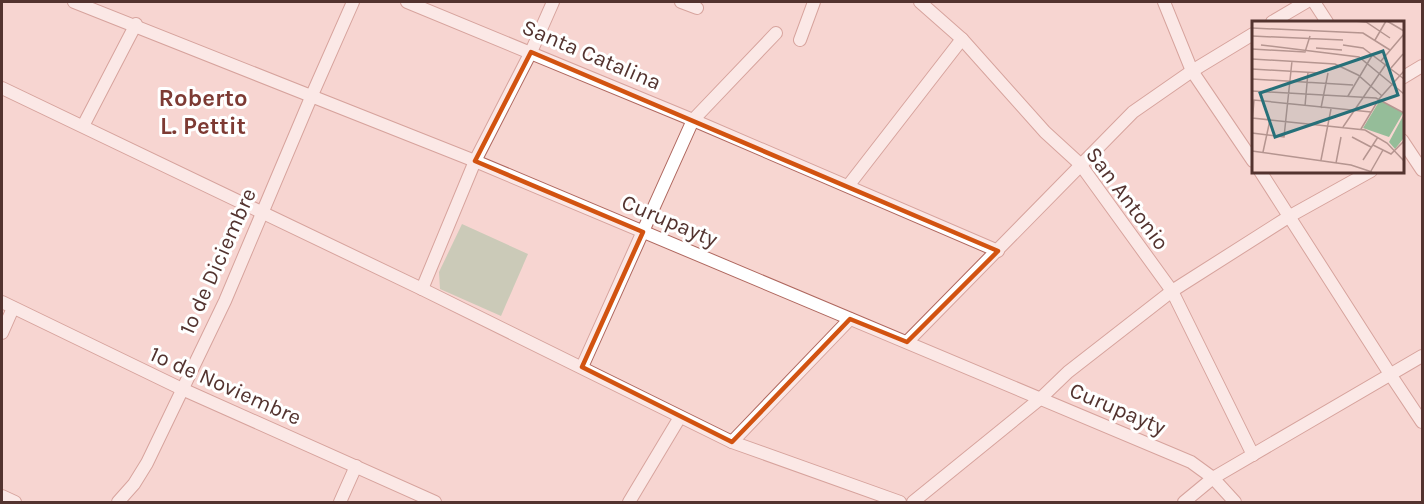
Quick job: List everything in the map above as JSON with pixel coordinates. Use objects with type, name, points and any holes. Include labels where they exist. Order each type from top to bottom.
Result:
[{"type":"street","name":"Curupayty","points":[[74,2],[136,24],[475,161],[1191,462],[1213,478],[1235,502]]},
{"type":"street","name":"1º de Diciembre","points":[[118,502],[134,484],[147,463],[225,301],[353,2]]},
{"type":"street","name":"Santa Catalina","points":[[407,2],[693,120],[998,251]]},
{"type":"street","points":[[422,289],[475,161],[531,52],[553,2]]},
{"type":"street","points":[[681,2],[697,8]]},
{"type":"street","points":[[800,40],[814,2]]},
{"type":"street","name":"San Antonio","points":[[920,2],[962,39],[1045,132],[1080,164],[1172,291],[1253,455]]},
{"type":"street","points":[[1164,2],[1192,71],[1252,160]]},
{"type":"street","points":[[1274,21],[1306,2]]},
{"type":"street","points":[[1314,2],[1326,21]]},
{"type":"street","points":[[83,126],[136,24]]},
{"type":"street","points":[[582,367],[693,120],[776,33]]},
{"type":"street","points":[[907,342],[1133,112],[1192,71],[1252,35]]},
{"type":"street","points":[[848,186],[962,39]]},
{"type":"street","points":[[1403,77],[1422,66]]},
{"type":"street","points":[[2,88],[261,214],[422,289],[732,442],[900,502]]},
{"type":"street","points":[[1404,148],[1422,170]]},
{"type":"street","points":[[1261,172],[1422,423]]},
{"type":"street","points":[[913,502],[1041,398],[1068,372],[1172,291],[1290,216],[1369,172]]},
{"type":"street","points":[[2,333],[7,305]]},
{"type":"street","name":"1º de Noviembre","points":[[7,305],[182,389],[435,502]]},
{"type":"street","points":[[732,442],[850,319]]},
{"type":"street","points":[[1184,502],[1213,478],[1422,356]]},
{"type":"street","points":[[629,502],[680,417]]},
{"type":"street","points":[[340,502],[356,466]]},
{"type":"street","points":[[2,495],[15,502]]},
{"type":"highlighted area","points":[[531,52],[998,251],[907,342],[850,319],[732,442],[582,367],[643,232],[475,161]]},
{"type":"green space","points":[[462,224],[528,254],[501,316],[440,289],[439,272]]},
{"type":"district","name":"Roberto L. Pettit","points":[[203,112]]}]
